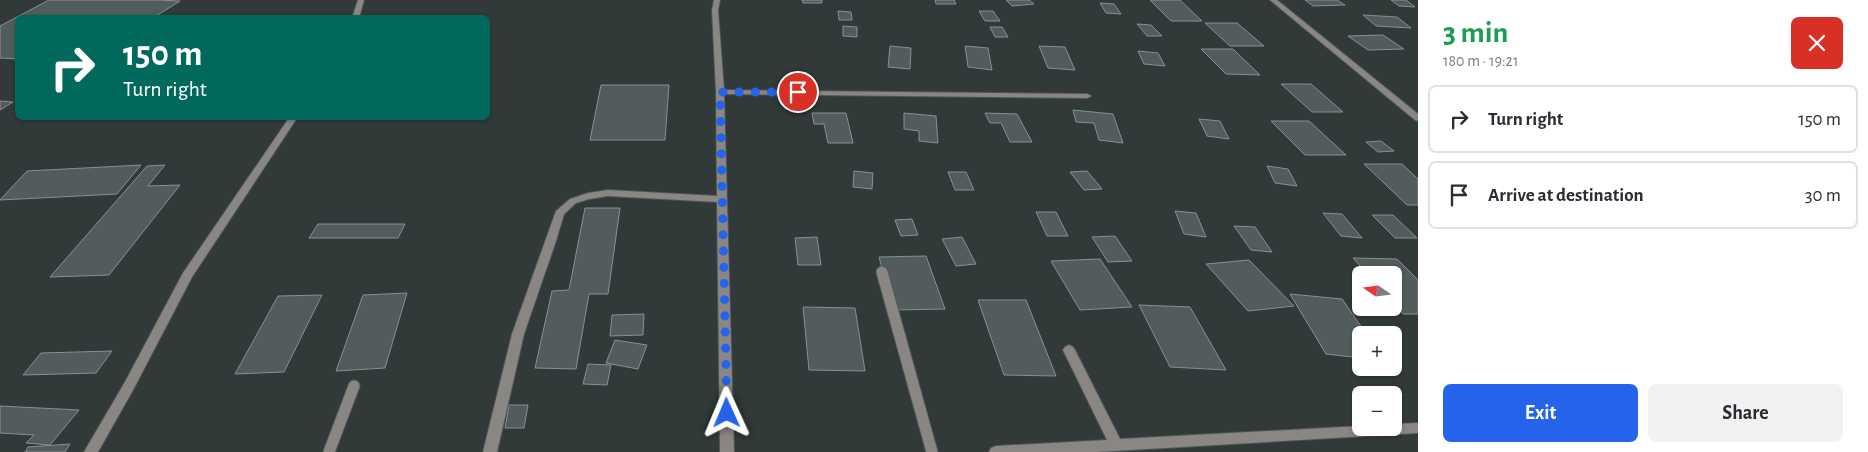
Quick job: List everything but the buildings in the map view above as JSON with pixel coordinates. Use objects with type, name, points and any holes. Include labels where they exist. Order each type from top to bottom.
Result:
[{"type":"street","points":[[356,15],[361,0]]},
{"type":"street","points":[[717,0],[714,10],[720,92],[727,452]]},
{"type":"street","points":[[1273,0],[1418,118]]},
{"type":"street","points":[[720,92],[1087,96]]},
{"type":"street","points":[[91,452],[187,276],[292,120]]},
{"type":"street","points":[[490,452],[518,334],[551,242],[558,213],[573,202],[588,196],[608,193],[722,199]]},
{"type":"street","points":[[1069,350],[1116,445]]},
{"type":"street","points":[[996,452],[1418,428]]},
{"type":"lane","points":[[882,272],[932,452]]},
{"type":"lane","points":[[329,452],[354,386]]},
{"type":"route","points":[[727,413],[720,92],[798,92]]}]
